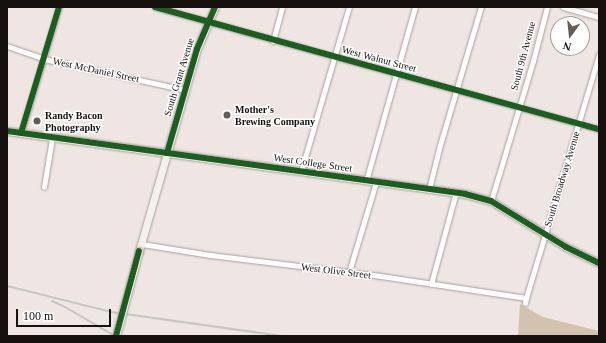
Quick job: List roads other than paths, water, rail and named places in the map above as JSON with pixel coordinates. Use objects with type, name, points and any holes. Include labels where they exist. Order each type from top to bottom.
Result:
[{"type":"main road","name":"South Grant Avenue","points":[[116,336],[167,153],[207,22],[214,7]]},
{"type":"main road","name":"West College Street","points":[[7,131],[366,181],[456,192],[491,201],[576,253],[599,263]]},
{"type":"street","points":[[21,133],[59,7]]},
{"type":"street","name":"West Walnut Street","points":[[155,7],[396,75],[599,129]]},
{"type":"street","points":[[273,41],[282,7]]},
{"type":"street","points":[[301,171],[349,7]]},
{"type":"street","points":[[366,181],[415,7]]},
{"type":"street","points":[[429,189],[481,7]]},
{"type":"street","name":"South 9th Avenue","points":[[491,201],[547,7]]},
{"type":"street","points":[[563,7],[599,17]]},
{"type":"street","name":"West McDaniel Street","points":[[7,46],[44,58],[186,90]]},
{"type":"street","name":"South Broadway Avenue","points":[[526,300],[599,54]]},
{"type":"street","points":[[44,187],[52,138]]},
{"type":"street","points":[[349,272],[376,182]]},
{"type":"street","points":[[431,284],[456,192]]},
{"type":"street","name":"West Olive Street","points":[[140,247],[349,272],[526,300]]},
{"type":"railway","points":[[7,286],[111,312],[281,336]]},
{"type":"railway","points":[[52,301],[115,336]]},
{"type":"place","name":"Mother's Brewing Company","points":[[227,115]]},
{"type":"place","name":"Randy Bacon Photography","points":[[37,121]]}]
